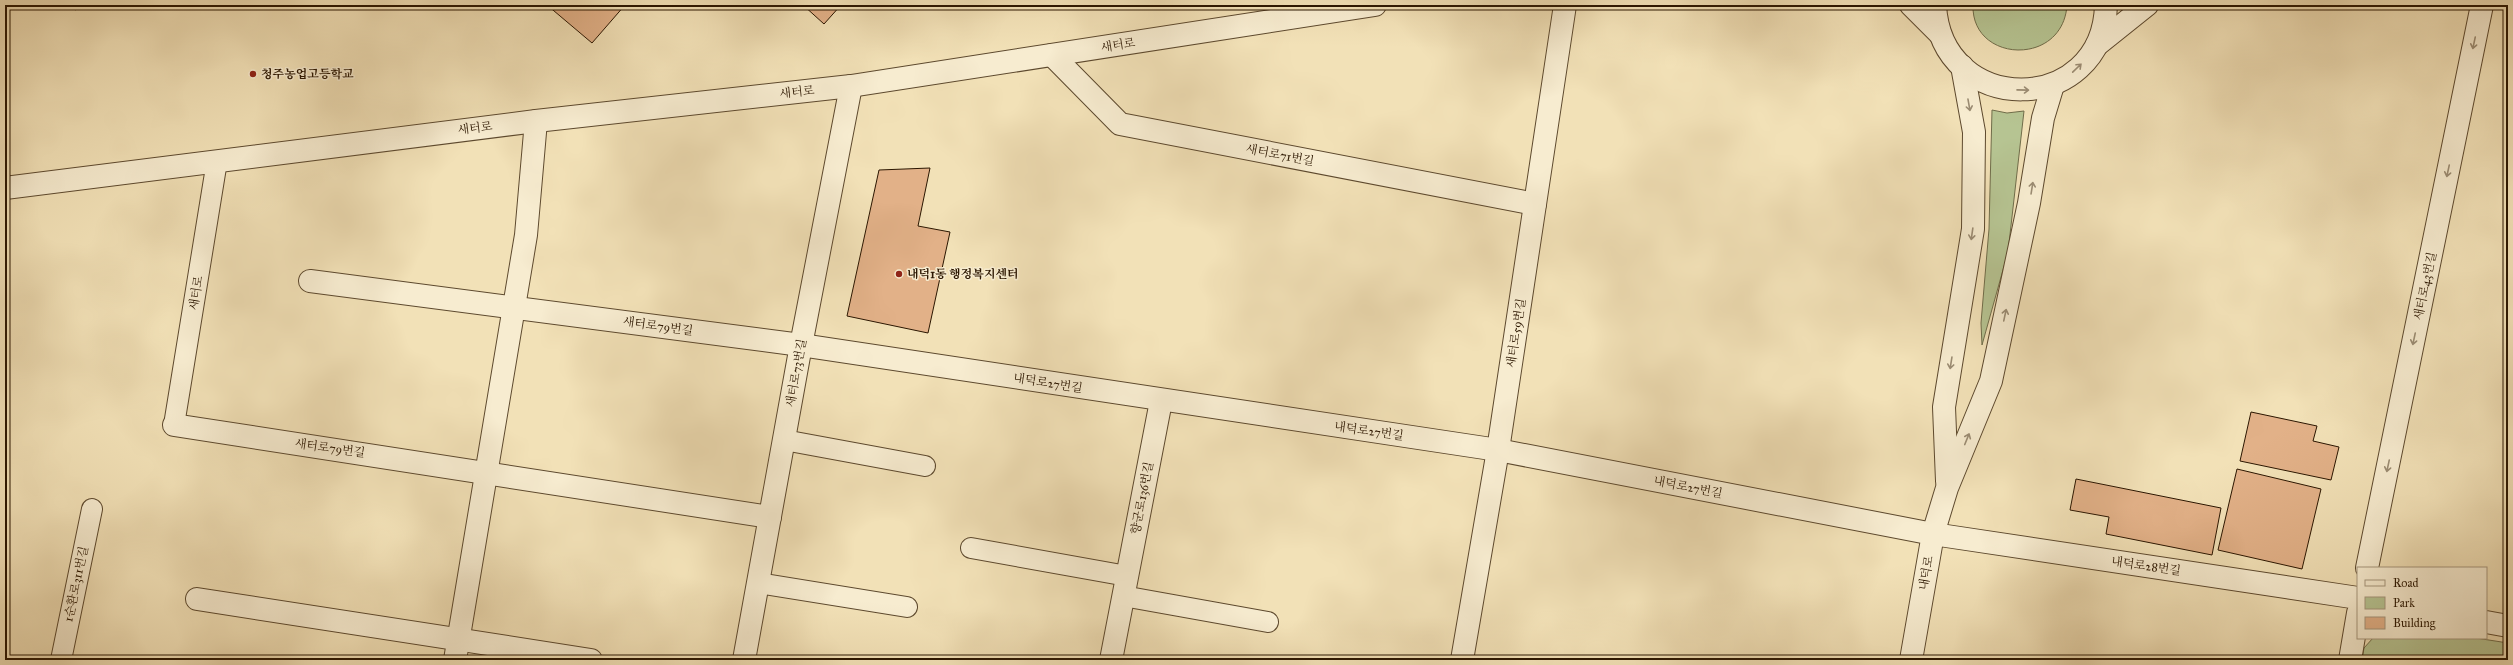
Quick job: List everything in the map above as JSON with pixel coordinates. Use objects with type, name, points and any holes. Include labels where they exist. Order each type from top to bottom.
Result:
[{"type":"street","name":"새터로","points":[[5,188],[536,121],[851,86],[1375,5]]},
{"type":"street","name":"새터로59번길","points":[[1462,660],[1498,450],[1565,5]]},
{"type":"street","points":[[1911,5],[1940,34],[1953,58],[1974,77],[1998,88],[2026,91],[2053,85],[2077,70],[2096,46],[2147,5]]},
{"type":"street","points":[[1935,5],[1940,34]]},
{"type":"street","points":[[2096,46],[2106,22],[2106,5]]},
{"type":"street","name":"새터로43번길","points":[[2367,567],[2482,5]]},
{"type":"street","name":"새터로71번길","points":[[1052,55],[1120,124],[1535,204]]},
{"type":"street","points":[[1947,488],[1944,406],[1972,229],[1974,132],[1962,66]]},
{"type":"street","points":[[1947,488],[1991,381],[2029,203],[2043,118],[2053,85]]},
{"type":"street","name":"새터로73번길","points":[[744,660],[801,345],[851,86]]},
{"type":"street","points":[[455,660],[526,235],[536,121]]},
{"type":"street","name":"새터로79번길","points":[[310,281],[801,345]]},
{"type":"street","name":"내덕로27번길","points":[[801,345],[1161,401],[1498,450],[1933,534]]},
{"type":"street","name":"향군로136번길","points":[[1111,660],[1161,401]]},
{"type":"street","name":"새터로79번길","points":[[174,425],[770,517]]},
{"type":"street","name":"내덕로","points":[[1911,660],[1933,534],[1947,488]]},
{"type":"street","name":"내덕로28번길","points":[[1933,534],[2357,598]]},
{"type":"street","points":[[197,599],[459,638],[591,660]]},
{"type":"street","points":[[2350,660],[2357,619]]},
{"type":"street","points":[[2487,622],[2508,626]]},
{"type":"lane","name":"새터로","points":[[174,425],[217,161]]},
{"type":"lane","points":[[784,440],[925,466]]},
{"type":"lane","name":"1순환로311번길","points":[[60,660],[92,508]]},
{"type":"lane","points":[[971,548],[1268,622]]},
{"type":"lane","points":[[758,583],[907,607]]},
{"type":"green space","points":[[1973,5],[2067,5],[2062,25],[2050,39],[2035,48],[2018,50],[2001,47],[1986,38],[1976,24]]},
{"type":"green space","points":[[1992,110],[2007,113],[2024,111],[2008,252],[1982,345],[1981,323],[1989,229]]},
{"type":"green space","points":[[2372,639],[2482,639],[2508,643],[2508,660],[2362,660],[2364,648]]},
{"type":"building","points":[[68,5],[79,5],[76,10]]},
{"type":"building","points":[[547,5],[625,5],[592,43]]},
{"type":"building","points":[[803,5],[841,5],[824,24]]},
{"type":"building","name":"내덕1동 행정복지센터","points":[[930,168],[918,226],[950,232],[928,333],[847,316],[879,170]]},
{"type":"building","points":[[2251,412],[2317,426],[2313,441],[2339,447],[2331,480],[2240,461]]},
{"type":"building","points":[[2237,469],[2321,489],[2302,569],[2218,550]]},
{"type":"building","points":[[2076,479],[2221,508],[2212,555],[2106,534],[2109,517],[2070,510]]},
{"type":"place","name":"청주농업고등학교","points":[[253,74]]},
{"type":"place","name":"내덕1동 행정복지센터","points":[[899,274]]}]
